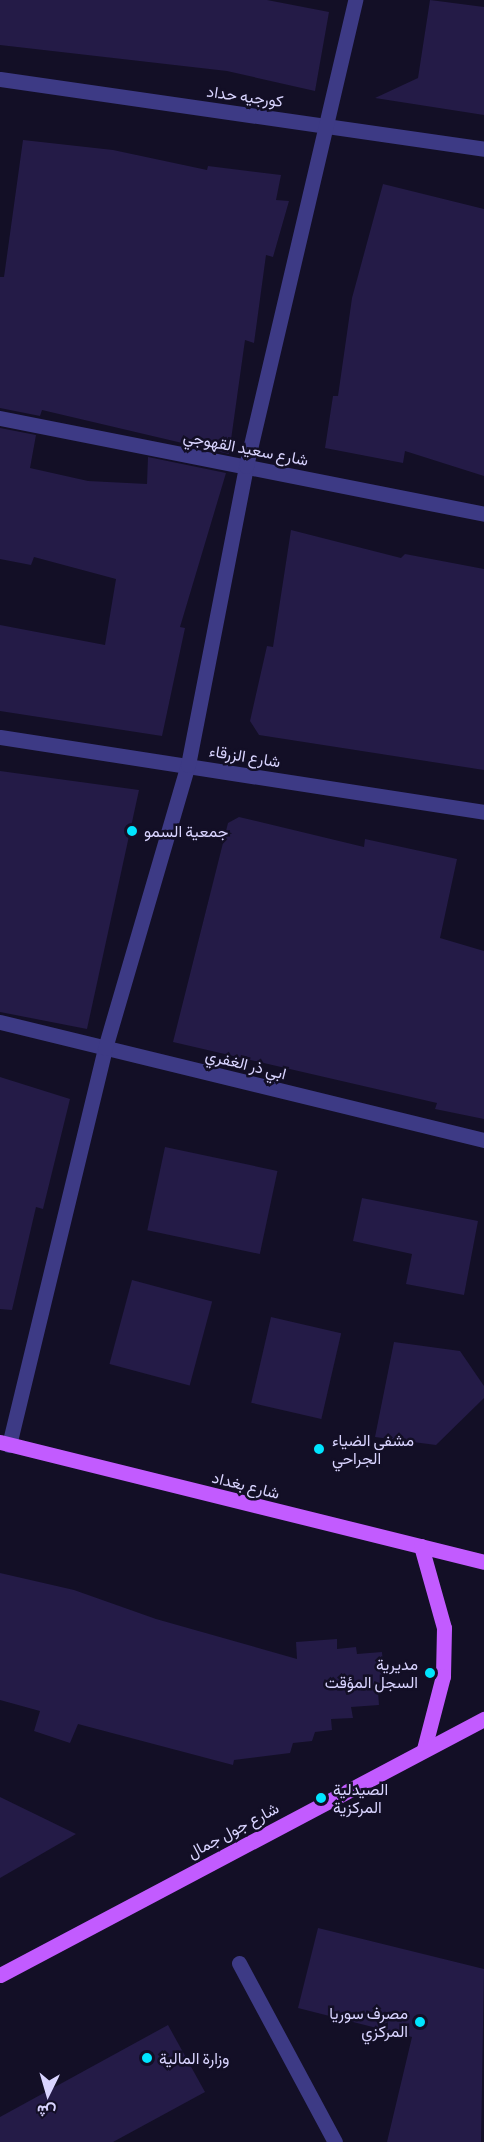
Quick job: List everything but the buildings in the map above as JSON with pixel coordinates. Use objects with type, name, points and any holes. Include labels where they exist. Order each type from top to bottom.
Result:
[{"type":"main road","name":"شارع بغداد","points":[[5,1443],[484,1562]]},
{"type":"main road","points":[[421,1546],[444,1628],[443,1676],[424,1749]]},
{"type":"main road","name":"شارع جول جمال","points":[[0,1975],[484,1719]]},
{"type":"street","points":[[5,1443],[105,1048],[188,765],[246,466],[355,0]]},
{"type":"street","name":"كورجيه حداد","points":[[0,79],[484,149]]},
{"type":"street","name":"شارع سعيد القهوجي","points":[[0,418],[484,514]]},
{"type":"street","name":"شارع الزرقاء","points":[[0,737],[484,812]]},
{"type":"street","name":"ابي ذر الغفري","points":[[0,1022],[484,1140]]},
{"type":"street","points":[[239,1963],[334,2142]]},
{"type":"place","name":"جمعية السمو","points":[[132,831]]},
{"type":"place","name":"مشفى الضياء الجراحي","points":[[319,1449]]},
{"type":"place","name":"مديرية السجل المؤقت","points":[[430,1673]]},
{"type":"place","name":"الصيدلية المركزية","points":[[321,1798]]},
{"type":"place","name":"مصرف سوريا المركزي","points":[[420,2022]]},
{"type":"place","name":"وزارة المالية","points":[[147,2058]]}]
